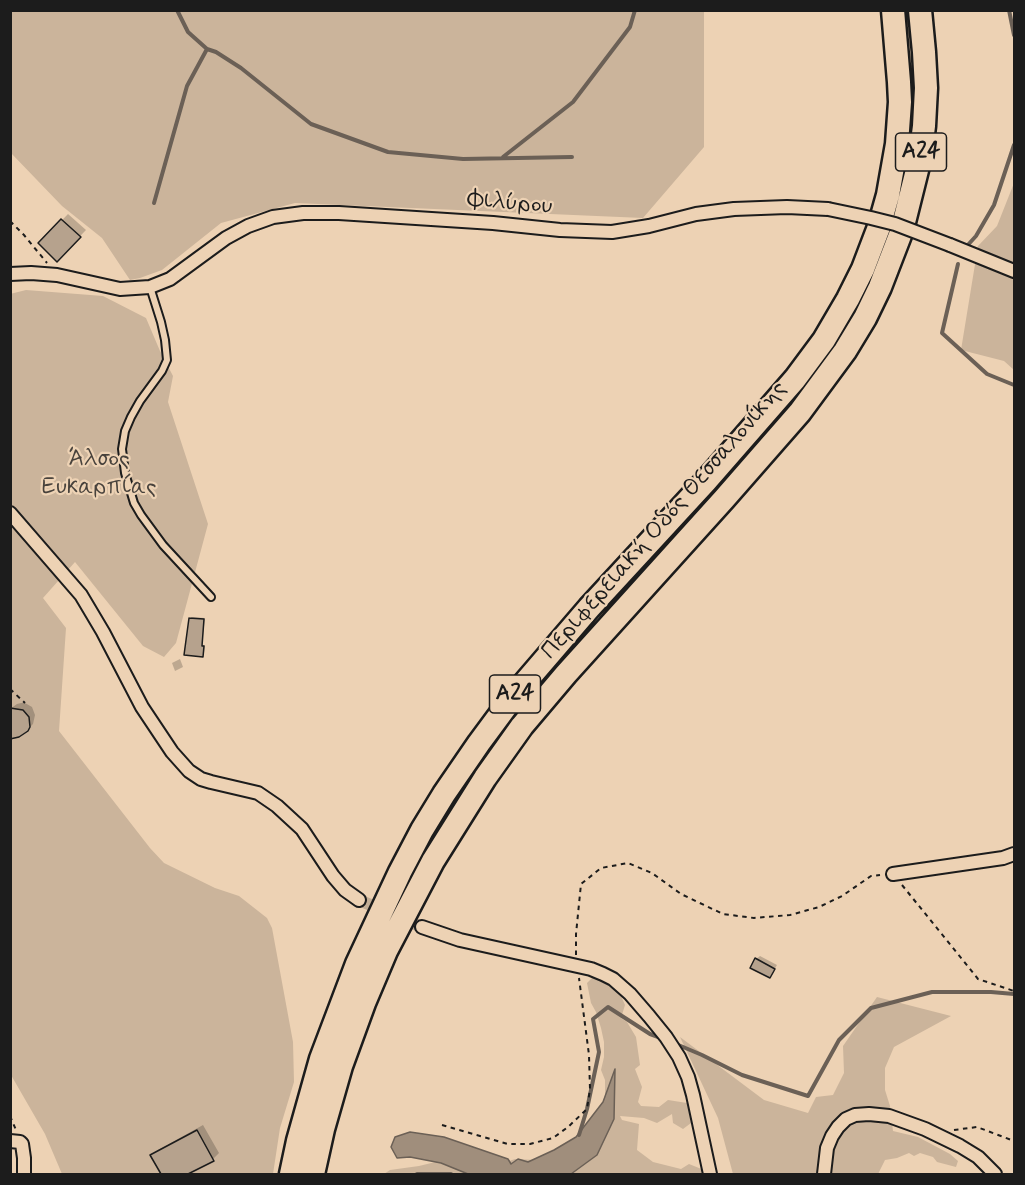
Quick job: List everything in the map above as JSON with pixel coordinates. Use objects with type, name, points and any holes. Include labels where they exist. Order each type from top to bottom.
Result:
[{"type":"highway","name":"Περιφερειακή Οδός Θεσσαλονίκης","points":[[291,1174],[321,1059],[357,964],[400,872],[444,794],[478,743],[516,693],[589,608],[795,380],[820,346],[848,299],[863,269],[884,212],[897,144],[900,102],[893,10]]},
{"type":"highway","name":"Περιφερειακή Οδός Θεσσαλονίκης","points":[[313,1174],[341,1066],[386,951],[433,861],[485,778],[522,726],[566,674],[800,412],[845,351],[865,318],[880,287],[902,230],[920,158],[926,88],[920,10]]},
{"type":"street","name":"Φιλύρου","points":[[10,274],[49,274],[120,289],[150,287],[170,279],[241,229],[265,219],[292,214],[339,213],[612,232],[649,226],[696,214],[734,209],[787,207],[828,209],[895,224],[1014,271]]},
{"type":"street","points":[[10,513],[81,595],[142,707],[172,752],[189,771],[211,783],[258,793],[277,806],[302,829],[345,890],[359,900]]},
{"type":"street","points":[[893,874],[1003,858],[1014,854]]},
{"type":"street","points":[[422,927],[460,940],[591,969],[614,979],[649,1016],[679,1057],[693,1095],[710,1174]]},
{"type":"street","points":[[824,1174],[827,1148],[838,1127],[846,1119],[855,1115],[869,1114],[889,1116],[925,1128],[978,1157],[996,1174]]},
{"type":"street","points":[[15,1142],[24,1150],[24,1174]]},
{"type":"lane","points":[[150,287],[161,322],[167,360],[162,371],[140,401],[125,431],[122,449],[125,472],[134,503],[146,523],[211,597]]},
{"type":"path","points":[[10,221],[46,260],[49,274]]},
{"type":"path","points":[[10,689],[26,704]]},
{"type":"path","points":[[442,1125],[508,1144],[530,1144],[553,1138],[587,1109],[590,1089],[589,1055],[577,967],[576,934],[581,884],[601,868],[628,863],[652,873],[681,894],[723,914],[754,918],[790,915],[819,907],[842,896],[871,876],[893,874],[978,979],[1014,991]]},
{"type":"path","points":[[944,1138],[953,1131],[977,1127],[1014,1141]]},
{"type":"green space","points":[[11,10],[704,11],[704,147],[643,218],[295,203],[221,223],[162,270],[130,280],[102,238],[62,206],[11,153]]},
{"type":"green space","points":[[1014,183],[1014,370],[1004,361],[961,350],[978,246],[997,226]]},
{"type":"green space","name":"Άλσος Ευκαρπίας","points":[[26,290],[103,296],[146,318],[173,376],[168,402],[208,524],[176,643],[164,657],[143,646],[75,562],[43,598],[66,628],[59,731],[164,863],[215,888],[239,896],[267,918],[272,928],[293,1042],[294,1082],[280,1128],[273,1174],[62,1174],[45,1134],[11,1075],[10,294]]},
{"type":"green space","points":[[593,977],[612,986],[625,1005],[621,1018],[627,1022],[636,1037],[640,1065],[635,1069],[642,1087],[638,1102],[641,1106],[659,1107],[668,1100],[687,1103],[691,1123],[683,1129],[673,1123],[672,1114],[657,1123],[644,1118],[620,1116],[622,1120],[639,1124],[637,1150],[653,1162],[681,1169],[689,1164],[714,1174],[384,1174],[390,1170],[419,1166],[472,1153],[506,1162],[515,1159],[569,1157],[599,1113],[605,1096],[605,1080],[601,1070],[604,1042],[587,983]]},
{"type":"green space","points":[[877,997],[951,1016],[894,1047],[885,1068],[885,1090],[890,1106],[893,1131],[918,1137],[950,1154],[958,1161],[956,1167],[937,1162],[933,1157],[920,1153],[914,1156],[909,1153],[885,1160],[878,1174],[733,1174],[718,1118],[680,1037],[764,1100],[808,1113],[816,1097],[833,1095],[844,1073],[843,1046]]},
{"type":"shaded area","points":[[615,1069],[614,1119],[597,1155],[571,1174],[468,1174],[441,1163],[410,1157],[397,1158],[391,1147],[395,1137],[410,1132],[444,1137],[508,1159],[511,1164],[518,1159],[528,1162],[576,1137],[603,1102]]},
{"type":"building","points":[[61,219],[81,237],[57,262],[38,243]]},
{"type":"building","points":[[189,618],[204,619],[203,657],[184,655]]},
{"type":"building","points":[[10,708],[23,710],[29,717],[30,727],[19,737],[10,739]]},
{"type":"building","points":[[755,958],[775,969],[770,978],[750,968]]},
{"type":"building","points":[[197,1130],[214,1161],[188,1174],[161,1174],[150,1155]]},
{"type":"waterway","points":[[177,10],[188,32],[207,49],[241,68],[311,124],[388,152],[463,159],[572,157]]},
{"type":"waterway","points":[[503,157],[573,102],[630,27],[635,10]]},
{"type":"waterway","points":[[1009,10],[1014,35]]},
{"type":"waterway","points":[[154,203],[187,86],[207,49]]},
{"type":"waterway","points":[[966,247],[976,236],[994,205],[1014,145]]},
{"type":"waterway","points":[[958,264],[942,333],[987,374],[1014,385]]},
{"type":"waterway","points":[[676,1044],[742,1075],[808,1096],[839,1040],[871,1008],[932,992],[1014,994]]},
{"type":"waterway","points":[[579,1135],[599,1052],[593,1019],[608,1007],[650,1034],[661,1038]]},
{"type":"waterway","points":[[417,1174],[451,1174]]},
{"type":"tunnel","points":[[359,900],[422,927]]}]
